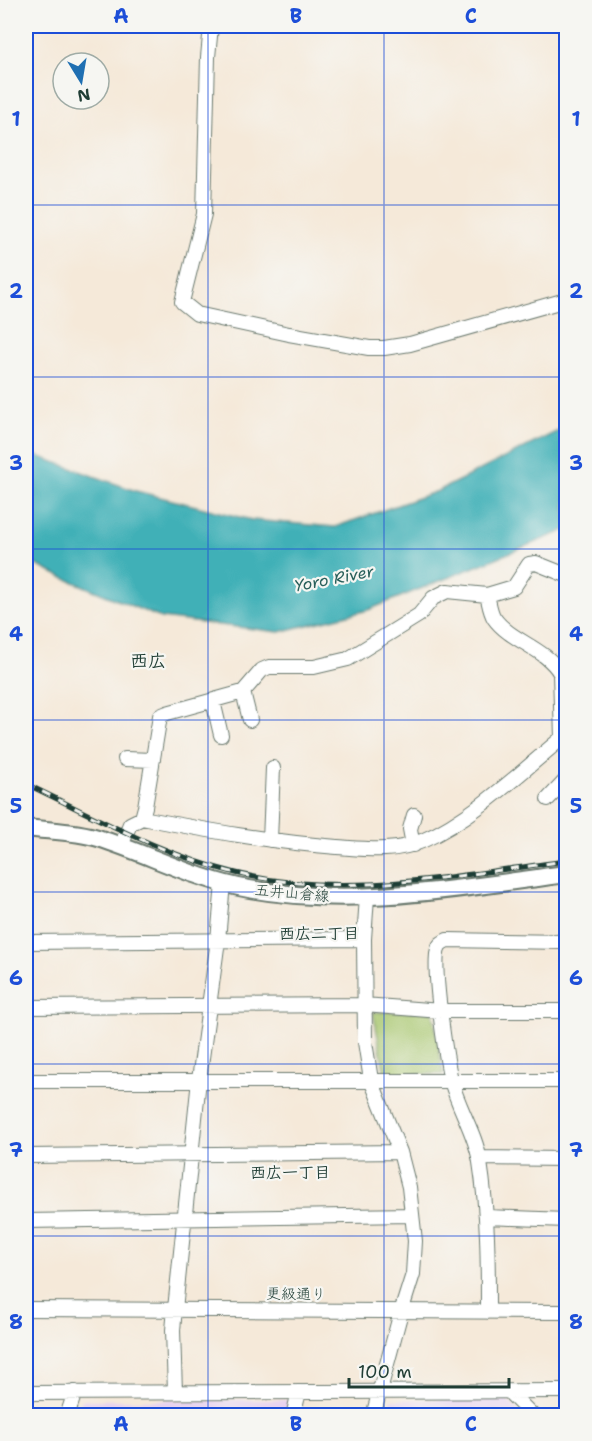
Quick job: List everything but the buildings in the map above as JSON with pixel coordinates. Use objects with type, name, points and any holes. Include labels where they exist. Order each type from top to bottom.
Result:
[{"type":"main road","name":"五井山倉線","points":[[26,828],[95,837],[223,883],[303,896],[408,895],[567,874]]},
{"type":"street","points":[[211,26],[208,57],[204,214],[182,302],[196,314],[345,345],[384,348],[410,344],[567,300]]},
{"type":"street","points":[[141,818],[160,716],[243,692],[262,670],[269,666],[314,667],[348,659],[419,615],[433,598],[447,591],[487,595],[514,587],[529,564],[536,563],[567,574]]},
{"type":"street","points":[[121,846],[130,825],[141,818],[270,840],[374,850],[399,849],[412,845],[442,832],[462,819],[564,738],[560,672],[556,666],[519,639],[493,616],[487,595]]},
{"type":"street","points":[[243,692],[250,720]]},
{"type":"street","points":[[213,701],[221,735]]},
{"type":"street","points":[[126,759],[153,760]]},
{"type":"street","points":[[270,840],[273,768]]},
{"type":"street","points":[[548,799],[567,780]]},
{"type":"street","points":[[412,845],[410,829],[414,815]]},
{"type":"street","points":[[175,1392],[173,1330],[199,1080],[218,940],[223,883]]},
{"type":"street","points":[[367,897],[364,939],[365,1042],[372,1080],[400,1152],[409,1187],[415,1240],[413,1274],[373,1416]]},
{"type":"street","points":[[26,942],[364,939]]},
{"type":"street","points":[[488,1312],[488,1217],[480,1158],[452,1080],[436,961],[440,944],[447,940],[567,942]]},
{"type":"street","points":[[26,1007],[364,1005],[441,1011],[567,1011]]},
{"type":"street","points":[[26,1081],[567,1081]]},
{"type":"street","points":[[26,1156],[400,1152]]},
{"type":"street","points":[[480,1158],[567,1159]]},
{"type":"street","points":[[26,1221],[412,1215]]},
{"type":"street","points":[[488,1217],[567,1220]]},
{"type":"street","name":"更級通り","points":[[26,1309],[567,1312]]},
{"type":"street","points":[[26,1392],[567,1391]]},
{"type":"street","points":[[67,1416],[75,1392]]},
{"type":"street","points":[[293,1416],[299,1392]]},
{"type":"street","points":[[509,1392],[534,1416]]},
{"type":"shaded area","points":[[506,1399],[523,1415],[388,1415],[391,1400]]},
{"type":"shaded area","points":[[82,1400],[291,1400],[287,1415],[76,1416]]},
{"type":"green space","points":[[433,1011],[443,1074],[385,1074],[373,1012]]},
{"type":"water","name":"Yoro River","points":[[566,427],[566,530],[368,610],[279,632],[161,618],[26,560],[26,452],[136,491],[252,520],[335,527],[438,491]]},
{"type":"railway","points":[[26,784],[129,834],[182,856],[236,873],[277,881],[318,884],[401,882],[566,861]]},
{"type":"district","name":"西広","points":[[148,661]]},
{"type":"district","name":"西広二丁目","points":[[319,933]]},
{"type":"district","name":"西広一丁目","points":[[290,1172]]}]
